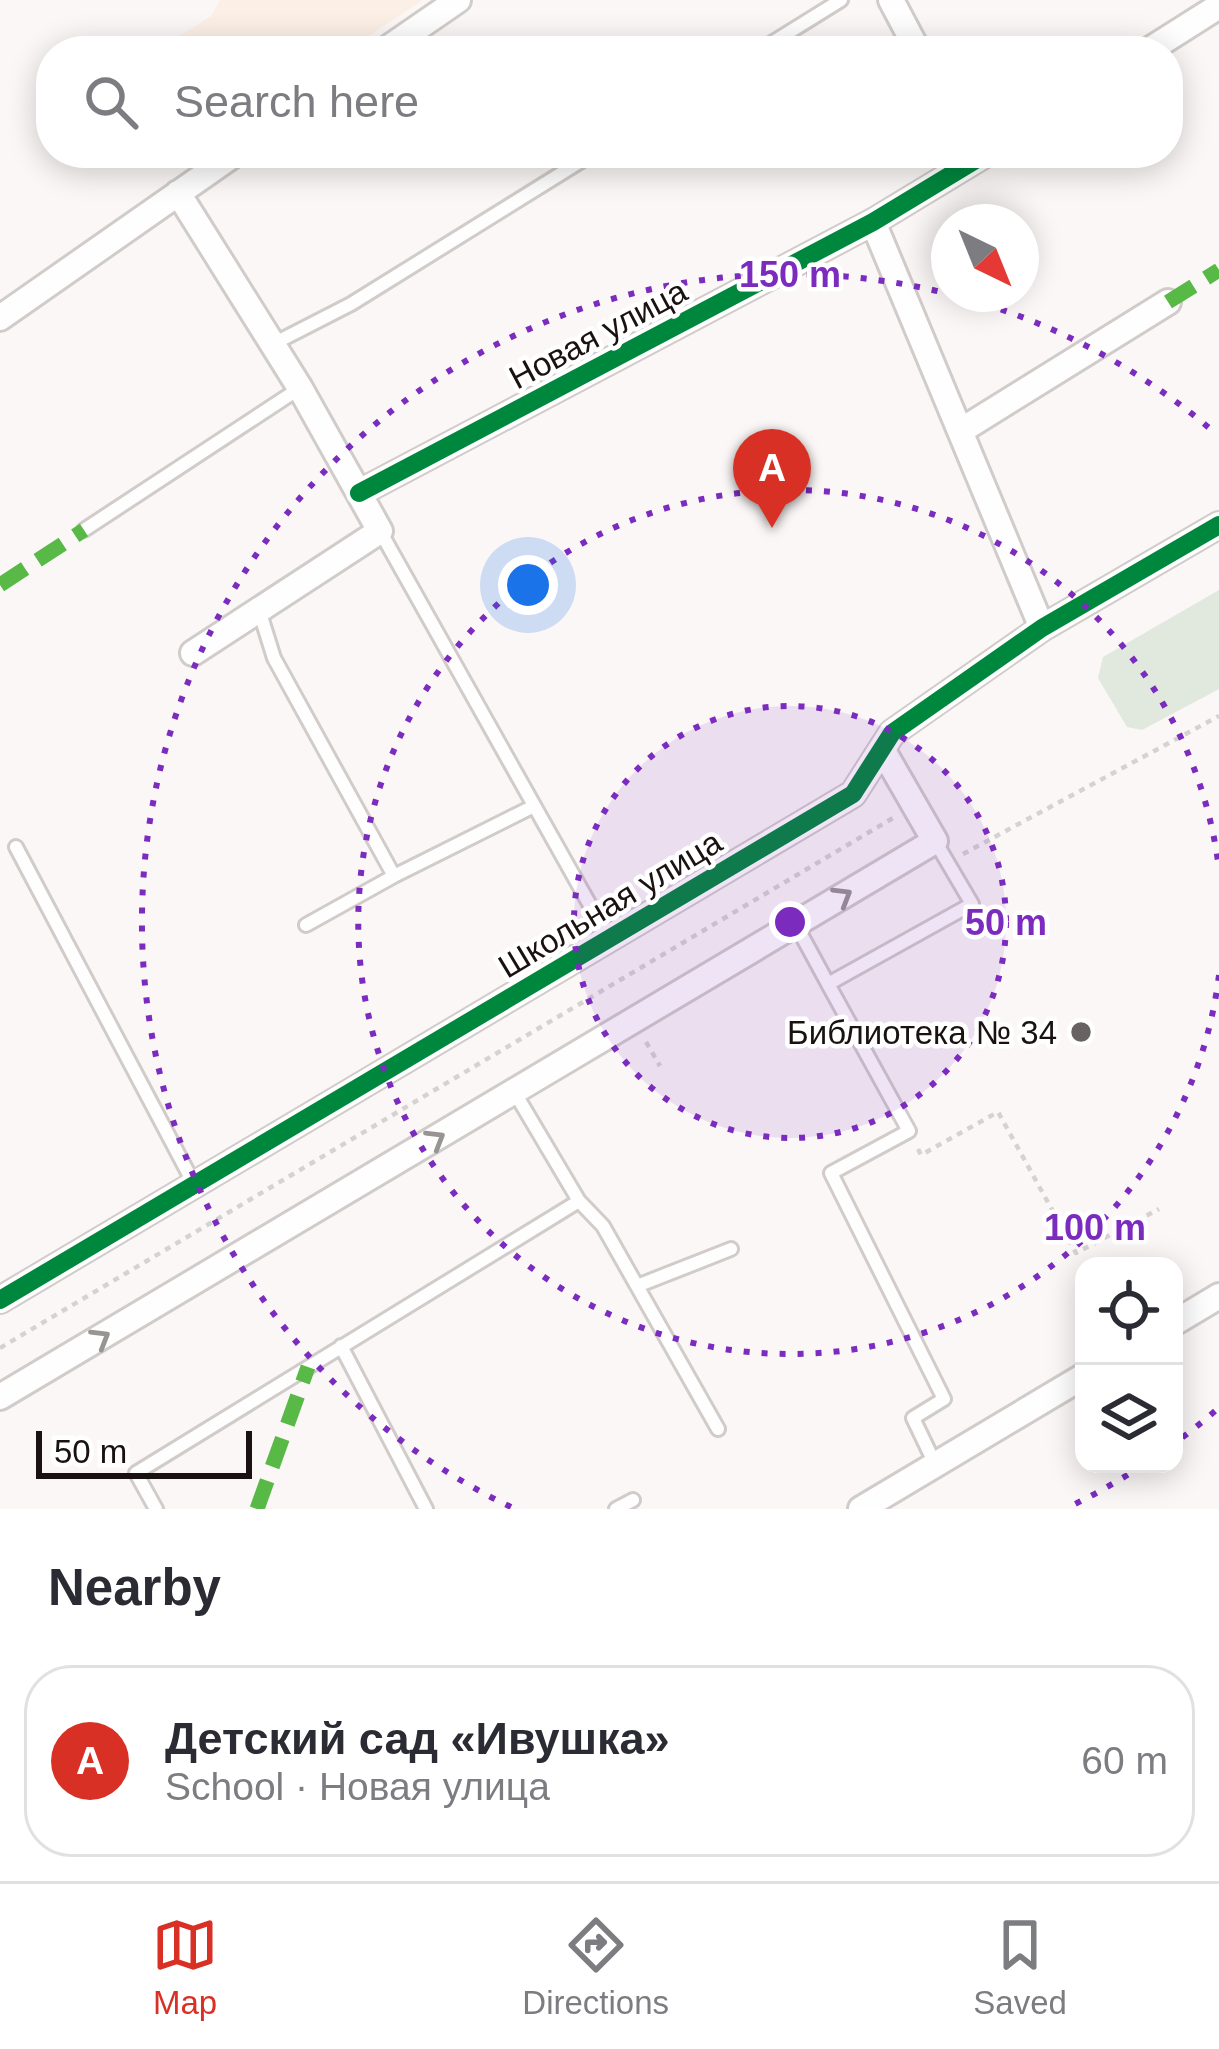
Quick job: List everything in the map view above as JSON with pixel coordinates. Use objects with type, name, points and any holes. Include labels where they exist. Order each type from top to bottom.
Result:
[{"type":"street","points":[[406,36],[458,0]]},
{"type":"street","points":[[891,0],[910,36]]},
{"type":"street","points":[[1172,36],[1219,6]]},
{"type":"street","points":[[0,318],[214,168]]},
{"type":"street","name":"Новая улица","points":[[359,493],[873,222],[959,168]]},
{"type":"street","points":[[178,193],[300,388],[380,531],[193,652]]},
{"type":"street","points":[[873,222],[1042,628]]},
{"type":"street","points":[[962,430],[1168,302]]},
{"type":"street","name":"Школьная улица","points":[[0,1300],[854,794],[892,733],[1042,628],[1219,525]]},
{"type":"street","points":[[0,1397],[796,925],[941,852],[882,749]]},
{"type":"street","points":[[1183,1318],[1219,1296]]},
{"type":"street","points":[[861,1509],[1075,1381]]},
{"type":"lane","points":[[783,36],[841,0]]},
{"type":"lane","points":[[273,344],[351,304],[570,168]]},
{"type":"lane","points":[[84,530],[300,388]]},
{"type":"lane","points":[[380,531],[609,940]]},
{"type":"lane","points":[[259,610],[274,658],[394,876]]},
{"type":"lane","points":[[306,925],[534,806]]},
{"type":"lane","points":[[16,847],[195,1185]]},
{"type":"lane","points":[[828,984],[972,904],[941,852]]},
{"type":"lane","points":[[796,925],[909,1131],[831,1173],[944,1400],[913,1418],[935,1465]]},
{"type":"lane","points":[[515,1093],[579,1202],[602,1226],[718,1430]]},
{"type":"lane","points":[[156,1509],[136,1473],[579,1202]]},
{"type":"lane","points":[[637,1286],[731,1249]]},
{"type":"lane","points":[[341,1346],[426,1509]]},
{"type":"lane","points":[[616,1509],[633,1500]]},
{"type":"path","points":[[941,852],[1219,716]]},
{"type":"path","points":[[0,1348],[914,805]]},
{"type":"path","points":[[909,1131],[921,1155],[998,1112],[1076,1253],[1159,1210]]},
{"type":"shaded area","points":[[220,0],[423,0],[369,36],[180,36],[211,16]]},
{"type":"shaded area","points":[[1219,590],[1219,689],[1142,730],[1127,727],[1098,678],[1103,657]]},
{"type":"marked path","points":[[1168,302],[1219,270]]},
{"type":"marked path","points":[[0,585],[84,530]]},
{"type":"marked path","points":[[257,1509],[308,1367]]},
{"type":"cycle path","points":[[359,493],[873,222],[962,168]]},
{"type":"cycle path","points":[[0,1300],[853,794],[892,733],[1042,628],[1219,525]]},
{"type":"place","name":"Детский сад «Ивушка»","points":[[772,528]]},
{"type":"place","name":"Библиотека № 34","points":[[1081,1032]]}]
